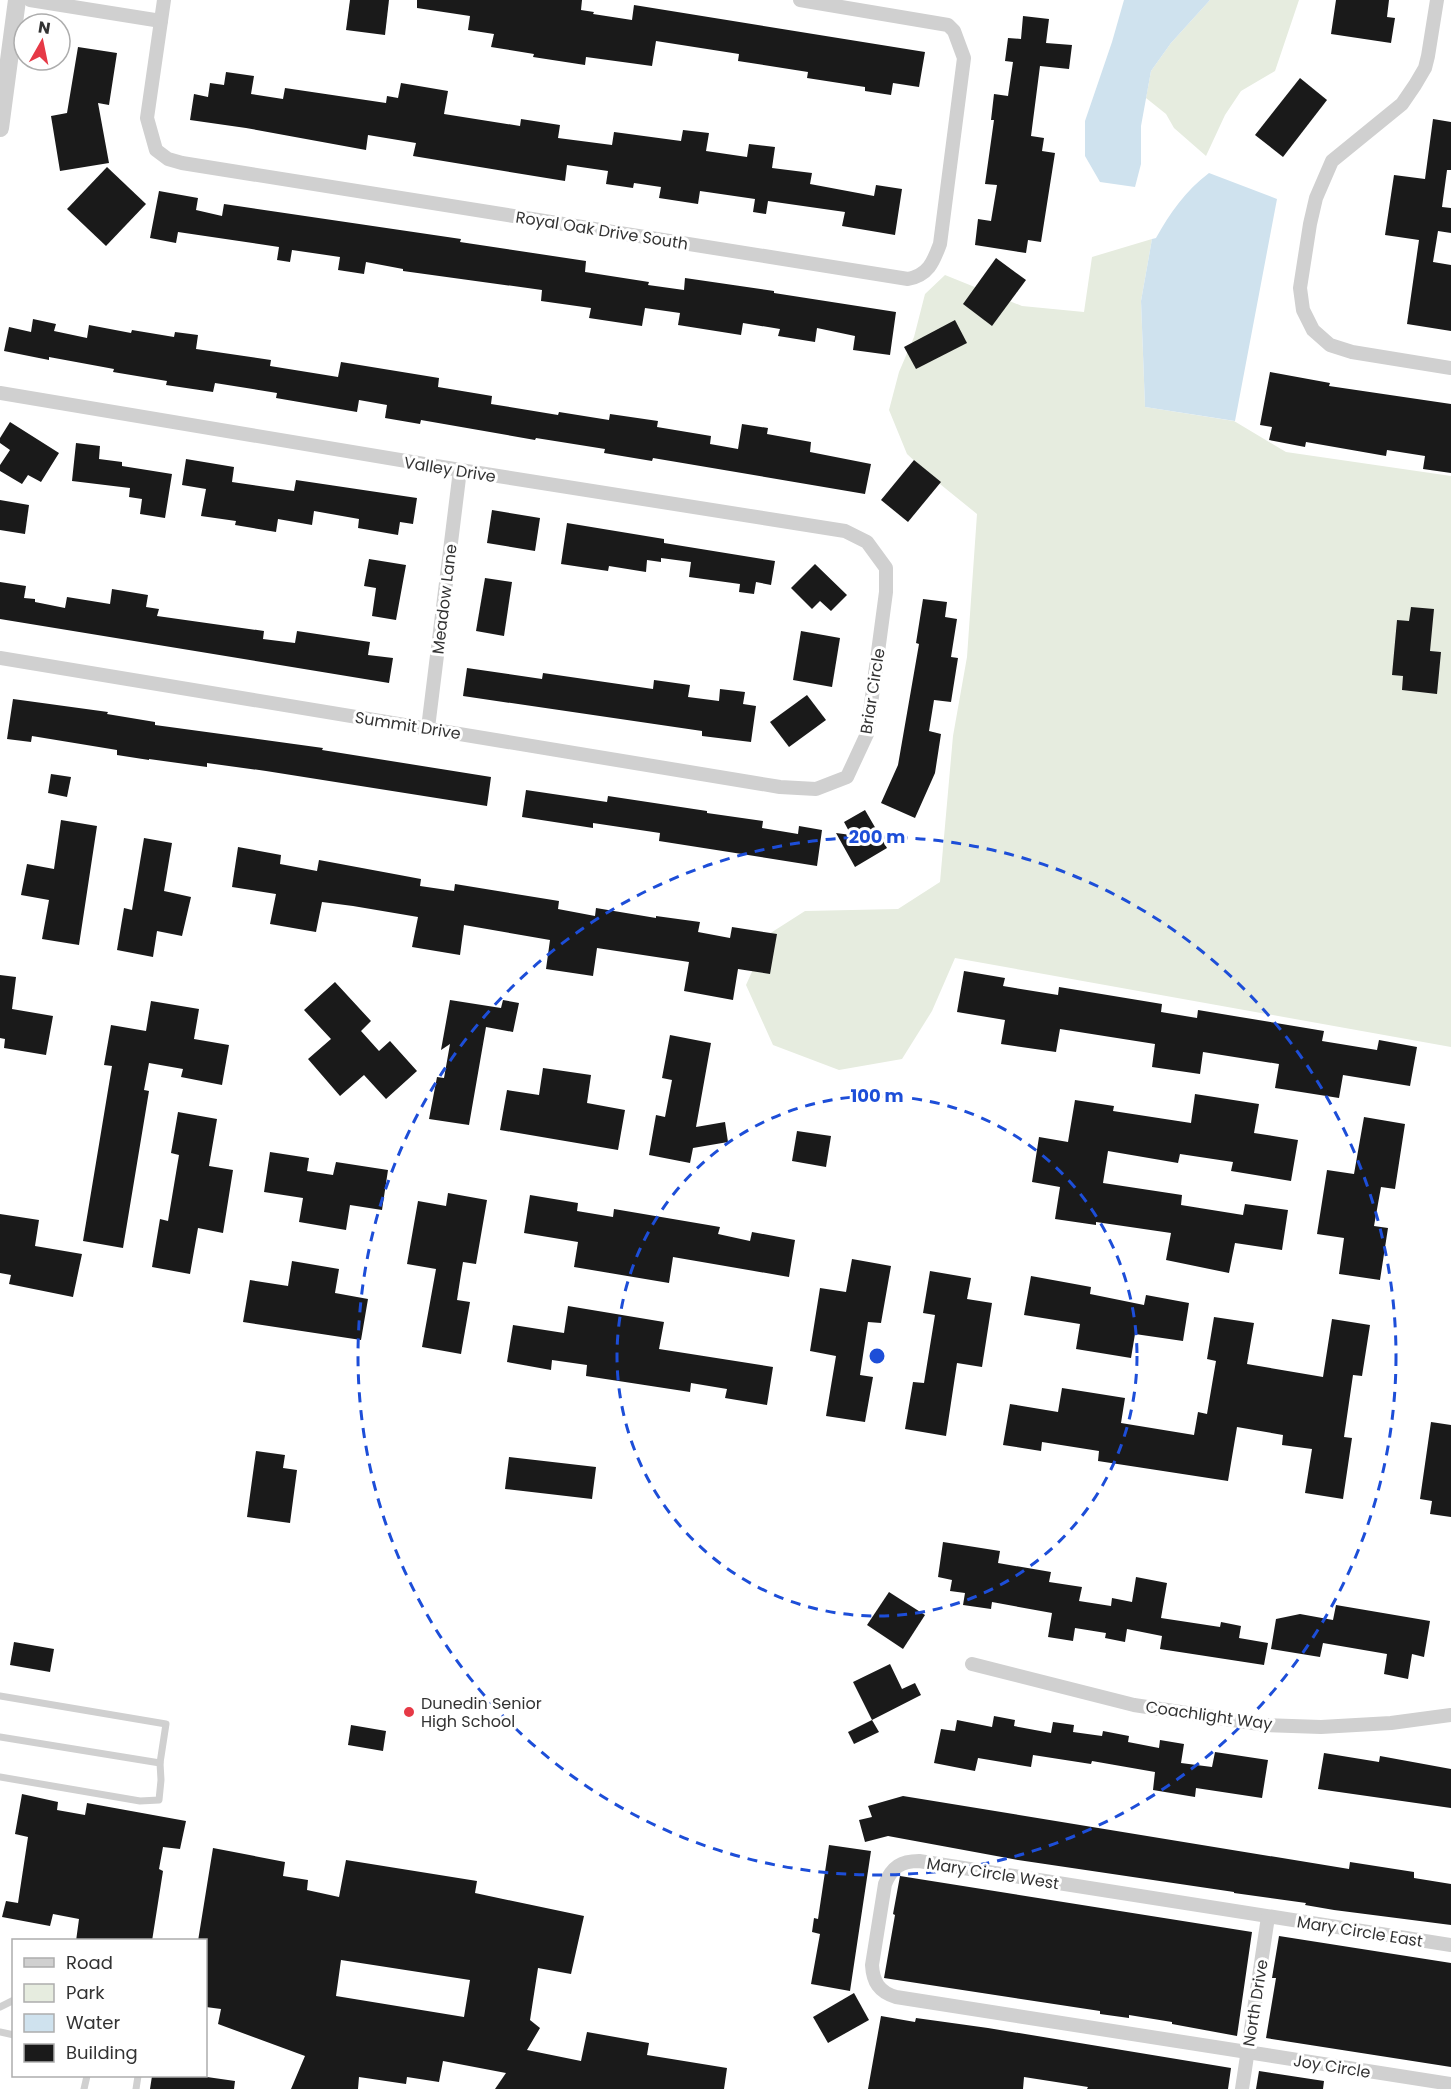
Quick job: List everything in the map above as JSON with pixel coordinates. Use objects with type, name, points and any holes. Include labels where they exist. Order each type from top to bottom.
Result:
[{"type":"street","points":[[0,128],[17,0]]},
{"type":"street","points":[[30,0],[161,21]]},
{"type":"street","name":"Royal Oak Drive South","points":[[164,0],[147,118],[156,150],[168,159],[182,164],[908,279],[920,277],[932,266],[940,244],[964,58],[954,31],[948,25],[800,0]]},
{"type":"street","points":[[1437,0],[1425,68],[1415,85],[1402,104],[1332,161],[1316,198],[1300,288],[1303,310],[1313,330],[1330,345],[1352,352],[1451,368]]},
{"type":"street","name":"Valley Drive","points":[[0,393],[460,470],[845,531],[867,542],[886,568]]},
{"type":"street","name":"Meadow Lane","points":[[428,728],[460,470]]},
{"type":"street","name":"Briar Circle","points":[[816,789],[847,777],[867,734],[886,592],[886,568]]},
{"type":"street","name":"Summit Drive","points":[[0,658],[780,787],[816,789]]},
{"type":"street","name":"Coachlight Way","points":[[972,1664],[1134,1705],[1266,1725],[1356,1725],[1451,1715]]},
{"type":"street","name":"Mary Circle West","points":[[1248,2053],[896,1997],[885,1994],[877,1985],[872,1965],[885,1884],[896,1865],[913,1861],[1268,1917]]},
{"type":"street","name":"Mary Circle East","points":[[1268,1917],[1451,1946]]},
{"type":"street","name":"North Drive","points":[[1242,2089],[1268,1917]]},
{"type":"street","name":"Joy Circle","points":[[1248,2053],[1451,2084]]},
{"type":"lane","points":[[0,1696],[166,1724],[160,1763],[159,1800],[140,1801],[0,1777]]},
{"type":"lane","points":[[0,1737],[160,1763]]},
{"type":"green space","points":[[1210,0],[1299,0],[1275,71],[1241,91],[1225,115],[1206,156],[1174,128],[1166,114],[1146,98],[1151,71],[1171,43]]},
{"type":"green space","points":[[1152,239],[1141,301],[1145,407],[1234,421],[1286,452],[1451,476],[1451,1047],[955,958],[932,1011],[902,1059],[839,1070],[773,1045],[746,985],[769,934],[805,911],[898,909],[940,882],[953,736],[967,657],[977,514],[907,454],[889,410],[899,372],[914,337],[925,294],[945,275],[1022,306],[1084,312],[1092,257]]},
{"type":"water","points":[[1124,0],[1210,0],[1171,43],[1151,71],[1141,126],[1141,164],[1135,187],[1100,182],[1085,156],[1085,121]]},
{"type":"water","points":[[1209,173],[1277,199],[1235,421],[1145,407],[1141,301],[1152,239],[1156,238],[1185,195]]},
{"type":"building","points":[[350,0],[389,0],[385,35],[346,30]]},
{"type":"building","points":[[417,0],[582,0],[581,10],[632,20],[634,5],[925,52],[919,87],[893,83],[891,95],[865,91],[865,87],[807,78],[808,72],[738,61],[739,54],[656,41],[652,66],[586,57],[585,65],[533,57],[534,54],[491,47],[494,34],[468,30],[470,16],[417,8]]},
{"type":"building","points":[[1336,0],[1389,0],[1387,17],[1395,18],[1391,43],[1331,34]]},
{"type":"building","points":[[1023,16],[1049,19],[1046,43],[1072,45],[1069,69],[1040,66],[1031,136],[1044,138],[1042,151],[1055,153],[1041,242],[1028,240],[1026,253],[975,245],[978,219],[991,221],[997,185],[985,184],[994,120],[991,120],[994,94],[1008,96],[1013,62],[1005,61],[1008,38],[1021,39]]},
{"type":"building","points":[[78,47],[117,53],[109,105],[98,103],[109,163],[60,171],[51,116],[67,113]]},
{"type":"building","points":[[226,72],[254,76],[251,94],[283,99],[285,88],[386,103],[387,96],[398,98],[401,83],[448,91],[444,114],[520,126],[521,119],[560,125],[558,138],[612,145],[614,132],[681,141],[683,130],[709,133],[706,151],[747,157],[749,144],[775,147],[772,168],[812,173],[810,184],[874,196],[876,185],[902,189],[895,235],[842,226],[845,212],[768,201],[766,214],[753,212],[755,199],[700,191],[698,204],[659,198],[661,187],[634,183],[633,188],[606,184],[608,171],[567,165],[565,181],[413,156],[416,143],[368,135],[366,150],[190,120],[194,94],[208,97],[210,83],[224,85]]},
{"type":"building","points":[[1300,78],[1327,100],[1283,157],[1255,135]]},
{"type":"building","points":[[1433,119],[1451,122],[1451,170],[1447,170],[1442,207],[1451,208],[1451,233],[1438,231],[1433,262],[1451,265],[1451,331],[1407,324],[1419,240],[1385,235],[1394,175],[1425,179]]},
{"type":"building","points":[[107,167],[146,204],[106,246],[67,209]]},
{"type":"building","points":[[159,191],[198,198],[196,210],[222,216],[224,204],[461,239],[460,242],[586,261],[585,272],[649,282],[648,285],[684,290],[685,278],[896,312],[890,355],[853,350],[855,336],[817,328],[815,342],[778,336],[780,329],[743,323],[741,335],[678,325],[680,313],[645,308],[642,326],[589,318],[591,308],[541,301],[542,290],[403,271],[403,269],[366,262],[364,274],[338,270],[340,257],[292,250],[290,262],[277,260],[279,247],[178,232],[176,243],[150,238]]},
{"type":"building","points":[[996,258],[1026,280],[992,326],[963,304]]},
{"type":"building","points":[[33,319],[56,324],[54,331],[87,338],[89,325],[131,333],[132,330],[174,337],[175,332],[198,335],[196,349],[271,360],[270,366],[338,377],[341,362],[439,378],[438,387],[492,396],[491,404],[558,415],[559,412],[609,420],[610,414],[658,421],[657,427],[711,436],[710,444],[738,449],[742,424],[768,428],[767,434],[811,442],[810,452],[871,464],[865,494],[653,458],[652,461],[604,453],[605,449],[536,438],[535,440],[421,420],[420,424],[385,418],[387,405],[359,400],[357,412],[276,398],[277,393],[215,383],[213,392],[166,385],[167,381],[113,372],[114,369],[4,351],[9,327],[31,332]]},
{"type":"building","points":[[955,320],[967,343],[916,369],[904,347]]},
{"type":"building","points":[[1270,372],[1330,383],[1329,386],[1451,404],[1451,473],[1423,469],[1425,456],[1387,450],[1386,456],[1306,442],[1305,447],[1269,440],[1272,427],[1260,425]]},
{"type":"building","points":[[10,422],[59,453],[41,482],[28,475],[22,484],[0,471],[0,465],[10,450],[0,443],[0,438]]},
{"type":"building","points":[[76,443],[100,446],[99,459],[122,462],[122,466],[172,474],[165,518],[140,514],[142,499],[129,497],[130,488],[72,481]]},
{"type":"building","points":[[186,459],[234,467],[232,482],[294,491],[296,480],[417,498],[413,524],[400,522],[398,535],[358,528],[359,519],[314,511],[312,525],[278,519],[276,532],[235,525],[236,521],[201,516],[206,489],[182,485]]},
{"type":"building","points":[[914,460],[941,482],[908,522],[881,500]]},
{"type":"building","points":[[0,500],[29,505],[25,534],[0,530]]},
{"type":"building","points":[[492,510],[540,518],[535,551],[487,543]]},
{"type":"building","points":[[567,523],[664,539],[664,543],[775,561],[771,585],[756,582],[754,594],[739,592],[740,584],[689,577],[691,562],[661,558],[661,562],[647,560],[646,572],[609,566],[608,571],[561,564]]},
{"type":"building","points":[[369,559],[406,565],[396,620],[372,616],[376,588],[364,586]]},
{"type":"building","points":[[815,564],[847,595],[831,611],[820,601],[812,609],[791,588]]},
{"type":"building","points":[[485,578],[512,582],[504,636],[476,631]]},
{"type":"building","points":[[0,582],[26,586],[24,598],[65,608],[67,597],[110,604],[112,589],[148,595],[146,607],[159,609],[157,616],[264,631],[263,639],[295,643],[297,631],[370,642],[368,655],[393,658],[389,683],[0,619]]},
{"type":"building","points":[[923,599],[947,602],[945,617],[957,619],[951,657],[958,658],[951,702],[934,700],[929,731],[941,734],[935,773],[915,818],[881,803],[898,765],[919,644],[916,643]]},
{"type":"building","points":[[1411,607],[1434,609],[1430,651],[1441,652],[1437,694],[1402,690],[1403,676],[1392,675],[1397,620],[1409,621]]},
{"type":"building","points":[[801,631],[840,638],[832,687],[793,680]]},
{"type":"building","points":[[467,668],[542,679],[543,673],[653,689],[654,680],[690,685],[688,697],[719,701],[720,689],[745,692],[743,704],[756,706],[751,742],[702,736],[702,731],[463,696]]},
{"type":"building","points":[[807,695],[826,720],[789,747],[770,722]]},
{"type":"building","points":[[13,699],[108,712],[107,714],[155,722],[155,725],[323,748],[322,750],[491,777],[487,806],[266,771],[207,763],[207,767],[149,760],[117,755],[117,750],[32,736],[31,742],[7,739]]},
{"type":"building","points":[[51,774],[71,777],[67,797],[48,793]]},
{"type":"building","points":[[526,790],[607,802],[608,796],[707,811],[707,813],[763,821],[762,828],[798,834],[799,826],[822,830],[817,866],[659,841],[660,833],[593,823],[593,828],[522,817]]},
{"type":"building","points":[[865,810],[887,848],[855,867],[836,833],[851,835],[844,822]]},
{"type":"building","points":[[61,820],[97,826],[79,945],[42,939],[49,900],[21,895],[27,864],[54,869]]},
{"type":"building","points":[[144,838],[172,843],[164,891],[191,897],[182,936],[157,931],[153,957],[117,950],[124,908],[132,910]]},
{"type":"building","points":[[238,847],[281,855],[280,864],[317,871],[319,860],[421,879],[420,886],[454,891],[455,884],[559,901],[558,909],[595,916],[596,908],[656,918],[656,916],[700,922],[698,932],[730,938],[732,927],[777,934],[770,974],[738,969],[733,1000],[684,991],[689,962],[597,948],[593,976],[546,969],[550,940],[464,925],[460,955],[412,947],[418,917],[353,906],[322,902],[316,932],[270,924],[276,894],[232,887]]},
{"type":"building","points":[[964,971],[1005,978],[1003,986],[1058,995],[1059,987],[1162,1004],[1161,1012],[1197,1018],[1198,1010],[1324,1031],[1322,1041],[1377,1050],[1379,1040],[1417,1047],[1410,1086],[1343,1075],[1339,1098],[1275,1088],[1279,1064],[1203,1052],[1200,1074],[1152,1067],[1155,1044],[1060,1029],[1056,1052],[1001,1044],[1005,1020],[957,1012]]},
{"type":"building","points":[[0,975],[16,977],[12,1009],[53,1016],[46,1055],[4,1048],[5,1039],[0,1038]]},
{"type":"building","points":[[335,982],[371,1021],[361,1031],[379,1051],[390,1041],[417,1071],[386,1099],[364,1075],[340,1096],[308,1059],[331,1039],[304,1010]]},
{"type":"building","points":[[450,1000],[501,1008],[503,1000],[519,1003],[513,1032],[486,1027],[469,1125],[429,1119],[437,1077],[444,1078],[450,1044],[441,1050]]},
{"type":"building","points":[[151,1001],[199,1009],[194,1039],[229,1045],[222,1085],[181,1077],[183,1069],[149,1063],[144,1090],[149,1091],[123,1248],[83,1241],[112,1066],[104,1065],[111,1025],[146,1031]]},
{"type":"building","points":[[670,1035],[711,1043],[696,1127],[725,1122],[728,1142],[693,1148],[690,1163],[649,1155],[656,1115],[665,1117],[672,1080],[662,1078]]},
{"type":"building","points":[[543,1068],[591,1075],[587,1103],[625,1110],[618,1150],[500,1130],[507,1090],[539,1095]]},
{"type":"building","points":[[1195,1094],[1259,1104],[1254,1133],[1298,1140],[1291,1181],[1231,1171],[1233,1162],[1180,1154],[1178,1163],[1108,1151],[1103,1183],[1182,1195],[1181,1205],[1243,1215],[1245,1204],[1288,1210],[1282,1250],[1235,1243],[1229,1273],[1166,1260],[1171,1233],[1096,1222],[1096,1225],[1055,1219],[1060,1187],[1032,1182],[1039,1137],[1068,1142],[1075,1100],[1114,1106],[1113,1111],[1191,1123]]},
{"type":"building","points":[[178,1112],[217,1119],[209,1166],[233,1170],[223,1233],[198,1228],[190,1274],[152,1267],[160,1219],[168,1221],[179,1155],[171,1153]]},
{"type":"building","points":[[1364,1117],[1405,1124],[1395,1189],[1381,1187],[1374,1226],[1388,1228],[1380,1280],[1339,1274],[1344,1238],[1317,1234],[1327,1170],[1354,1174]]},
{"type":"building","points":[[797,1131],[831,1136],[826,1167],[792,1161]]},
{"type":"building","points":[[270,1152],[309,1158],[307,1171],[333,1175],[336,1162],[388,1170],[382,1210],[350,1205],[346,1230],[299,1222],[303,1198],[264,1192]]},
{"type":"building","points":[[448,1193],[487,1200],[476,1264],[463,1262],[457,1300],[470,1302],[461,1354],[422,1347],[436,1269],[407,1264],[418,1201],[446,1206]]},
{"type":"building","points":[[530,1195],[578,1203],[577,1211],[613,1217],[614,1209],[720,1227],[718,1234],[750,1241],[752,1232],[795,1240],[789,1277],[673,1257],[669,1283],[574,1267],[578,1242],[524,1233]]},
{"type":"building","points":[[0,1214],[39,1220],[35,1246],[82,1254],[73,1297],[9,1284],[11,1275],[0,1273]]},
{"type":"building","points":[[852,1259],[891,1266],[881,1323],[868,1322],[860,1375],[873,1377],[865,1422],[826,1416],[836,1356],[810,1351],[820,1288],[846,1292]]},
{"type":"building","points":[[292,1261],[339,1269],[335,1293],[368,1299],[361,1340],[243,1322],[250,1280],[288,1286]]},
{"type":"building","points":[[930,1271],[971,1278],[967,1299],[992,1303],[982,1367],[957,1363],[946,1436],[905,1429],[913,1382],[924,1383],[935,1315],[923,1313]]},
{"type":"building","points":[[1031,1276],[1091,1287],[1090,1294],[1144,1305],[1146,1295],[1189,1303],[1183,1341],[1135,1334],[1131,1358],[1076,1349],[1080,1324],[1024,1315]]},
{"type":"building","points":[[568,1306],[664,1322],[659,1349],[773,1367],[767,1405],[725,1398],[727,1389],[691,1383],[690,1392],[586,1376],[587,1365],[552,1360],[551,1370],[507,1362],[513,1325],[564,1333]]},
{"type":"building","points":[[1214,1317],[1254,1323],[1247,1364],[1323,1377],[1332,1319],[1370,1325],[1362,1376],[1353,1375],[1344,1437],[1352,1438],[1343,1499],[1305,1493],[1312,1449],[1282,1445],[1283,1435],[1237,1427],[1228,1481],[1098,1461],[1099,1451],[1042,1442],[1041,1451],[1003,1445],[1010,1404],[1058,1412],[1062,1388],[1125,1398],[1121,1423],[1194,1435],[1198,1412],[1207,1414],[1216,1361],[1207,1359]]},
{"type":"building","points":[[1431,1422],[1451,1425],[1451,1517],[1430,1514],[1432,1501],[1420,1499]]},
{"type":"building","points":[[256,1451],[285,1455],[283,1468],[297,1470],[290,1523],[247,1517]]},
{"type":"building","points":[[509,1457],[596,1467],[592,1499],[505,1489]]},
{"type":"building","points":[[943,1542],[1000,1551],[998,1563],[1051,1572],[1049,1582],[1082,1587],[1079,1601],[1111,1606],[1112,1598],[1132,1602],[1136,1577],[1167,1583],[1161,1618],[1220,1627],[1221,1622],[1241,1626],[1239,1638],[1268,1643],[1264,1665],[1160,1649],[1162,1636],[1127,1629],[1125,1642],[1105,1638],[1106,1633],[1075,1628],[1073,1641],[1048,1637],[1052,1613],[992,1602],[991,1609],[963,1605],[965,1593],[950,1591],[952,1580],[938,1577]]},
{"type":"building","points":[[889,1592],[925,1615],[903,1649],[867,1625]]},
{"type":"building","points":[[1336,1605],[1430,1621],[1424,1657],[1412,1654],[1408,1679],[1384,1674],[1387,1654],[1323,1643],[1320,1657],[1271,1649],[1276,1619],[1300,1614],[1333,1620]]},
{"type":"building","points":[[14,1642],[54,1649],[50,1672],[10,1665]]},
{"type":"building","points":[[890,1664],[902,1689],[915,1683],[921,1695],[872,1720],[853,1682]]},
{"type":"building","points":[[994,1716],[1015,1720],[1014,1726],[1051,1733],[1053,1722],[1074,1725],[1073,1732],[1102,1736],[1103,1731],[1129,1736],[1128,1742],[1159,1748],[1160,1740],[1184,1744],[1181,1763],[1212,1767],[1215,1752],[1268,1760],[1262,1798],[1196,1788],[1195,1797],[1153,1790],[1155,1772],[1092,1761],[1091,1764],[1033,1755],[1031,1767],[978,1758],[975,1771],[934,1763],[941,1729],[955,1731],[957,1720],[992,1727]]},
{"type":"building","points":[[872,1720],[879,1732],[854,1744],[848,1732]]},
{"type":"building","points":[[351,1725],[386,1731],[383,1751],[348,1745]]},
{"type":"building","points":[[1324,1753],[1379,1762],[1380,1756],[1451,1769],[1451,1808],[1318,1789]]},
{"type":"building","points":[[22,1794],[58,1802],[57,1810],[85,1815],[87,1803],[186,1821],[180,1849],[163,1847],[159,1869],[163,1871],[152,1939],[76,1939],[79,1919],[53,1914],[50,1926],[2,1917],[6,1901],[18,1903],[28,1837],[15,1834]]},
{"type":"building","points":[[903,1796],[1349,1869],[1350,1862],[1414,1872],[1414,1878],[1451,1884],[1451,1925],[1334,1910],[1305,1905],[1306,1903],[1018,1860],[888,1836],[865,1842],[859,1820],[872,1817],[868,1806]]},
{"type":"building","points":[[829,1845],[871,1851],[850,1991],[811,1984],[820,1934],[812,1932],[814,1918],[818,1919]]},
{"type":"building","points":[[213,1848],[285,1862],[283,1876],[308,1880],[307,1890],[339,1897],[346,1860],[477,1881],[475,1893],[584,1916],[571,1974],[538,1968],[530,2020],[540,2028],[527,2050],[581,2061],[587,2032],[649,2043],[647,2055],[727,2068],[724,2089],[495,2089],[506,2073],[443,2061],[439,2082],[407,2077],[406,2084],[359,2077],[358,2089],[291,2089],[305,2056],[218,2024],[221,2009],[207,2007],[207,1939],[198,1939]],"holes":[[[341,1960],[470,1980],[464,2017],[336,1996]]]},
{"type":"building","points":[[900,1876],[1252,1932],[1237,2036],[1172,2024],[1172,2022],[1129,2015],[1129,2018],[1100,2014],[1100,2011],[884,1978]]},
{"type":"building","points":[[1279,1936],[1451,1963],[1451,2067],[1266,2038],[1276,1978],[1272,1978]]},
{"type":"building","points":[[854,1993],[869,2020],[828,2043],[813,2017]]},
{"type":"building","points":[[881,2016],[915,2022],[916,2018],[988,2028],[1231,2068],[1228,2089],[1087,2089],[1088,2087],[1024,2077],[1023,2089],[868,2089]]},
{"type":"building","points":[[1259,2071],[1324,2081],[1323,2089],[1256,2089]]},
{"type":"building","points":[[152,2077],[207,2077],[235,2081],[234,2089],[150,2089]]},
{"type":"place","name":"Dunedin Senior High School","points":[[409,1712]]}]
